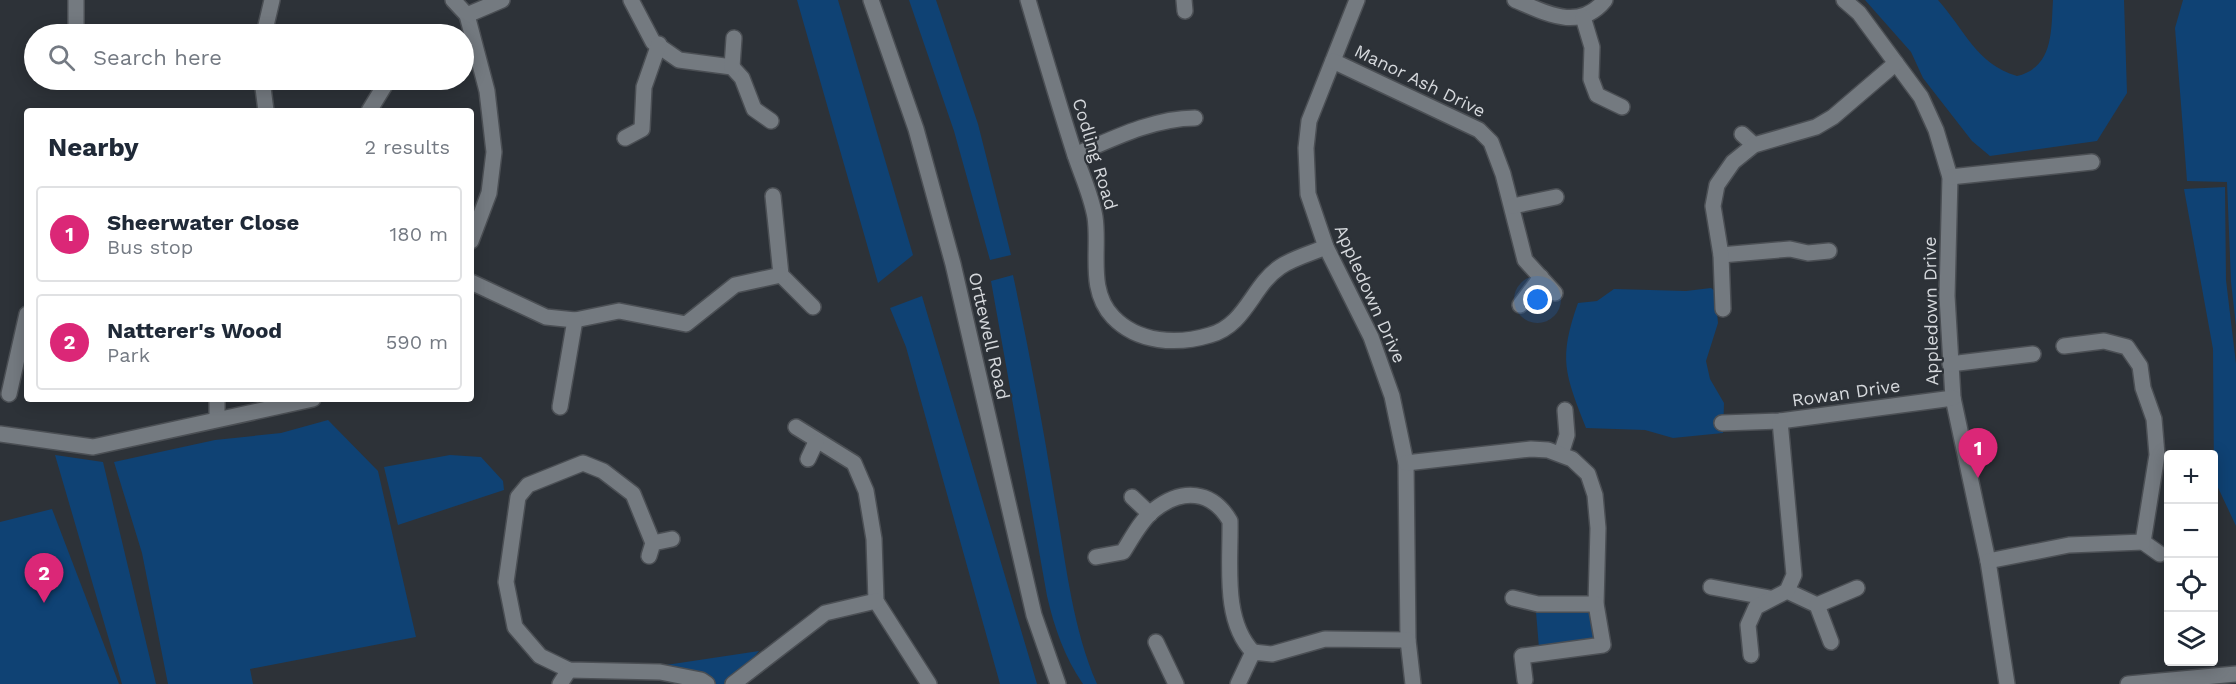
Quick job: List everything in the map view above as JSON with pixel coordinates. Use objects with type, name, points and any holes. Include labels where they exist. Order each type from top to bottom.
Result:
[{"type":"street","points":[[76,0],[76,24]]},
{"type":"street","points":[[453,0],[467,15],[469,24]]},
{"type":"street","points":[[467,15],[502,0]]},
{"type":"street","points":[[632,0],[653,42],[679,60],[732,66],[742,78],[754,109],[771,121]]},
{"type":"street","name":"Orttewell Road","points":[[871,0],[925,162],[953,264],[1034,615],[1058,684]]},
{"type":"street","name":"Codling Road","points":[[1028,0],[1075,155],[1090,193],[1095,220],[1095,272],[1100,295],[1112,316],[1130,332],[1153,340],[1211,335],[1231,325],[1247,308],[1262,284],[1280,266],[1326,248]]},
{"type":"street","name":"Appledown Drive","points":[[1357,0],[1310,121],[1306,147],[1308,194],[1326,248],[1371,337],[1392,396],[1406,463],[1408,640],[1413,684]]},
{"type":"street","points":[[1524,2],[1557,18],[1583,17],[1605,0]]},
{"type":"street","name":"Appledown Drive","points":[[1844,0],[1859,13],[1921,97],[1936,130],[1950,177],[1947,296],[1953,398],[1988,561],[2007,684]]},
{"type":"street","points":[[265,24],[268,2]]},
{"type":"street","points":[[1583,17],[1592,47],[1591,80],[1598,95],[1622,107]]},
{"type":"street","points":[[732,66],[734,38]]},
{"type":"street","points":[[474,42],[487,91],[494,152],[489,193],[474,233]]},
{"type":"street","points":[[625,138],[642,129],[640,113],[644,87],[659,44]]},
{"type":"street","name":"Manor Ash Drive","points":[[1333,61],[1479,130],[1491,142],[1513,206],[1517,234],[1525,260],[1555,293]]},
{"type":"street","points":[[1723,309],[1721,255],[1713,206],[1717,185],[1733,162],[1754,145],[1816,127],[1833,117],[1896,63]]},
{"type":"street","points":[[263,90],[266,108]]},
{"type":"street","points":[[371,108],[382,90]]},
{"type":"street","points":[[1075,155],[1125,134],[1179,118],[1196,118]]},
{"type":"street","points":[[1742,134],[1754,145]]},
{"type":"street","points":[[1950,177],[2092,162]]},
{"type":"street","points":[[773,196],[781,275],[813,307]]},
{"type":"street","points":[[1513,206],[1556,197]]},
{"type":"street","points":[[1721,255],[1790,249],[1808,253],[1829,251]]},
{"type":"street","points":[[474,283],[546,317],[575,320],[619,312],[686,324],[735,285],[781,275]]},
{"type":"street","points":[[1520,305],[1541,277]]},
{"type":"street","points":[[560,407],[575,320]]},
{"type":"street","points":[[2064,346],[2104,341],[2127,347],[2140,366],[2143,388],[2154,419],[2157,455],[2143,542]]},
{"type":"street","points":[[9,394],[22,364],[24,344]]},
{"type":"street","points":[[1950,364],[2033,354]]},
{"type":"street","name":"Rowan Drive","points":[[1722,423],[1780,421],[1953,398]]},
{"type":"street","points":[[217,402],[217,419]]},
{"type":"street","points":[[0,434],[93,447],[299,402]]},
{"type":"street","points":[[1561,454],[1567,435],[1565,410]]},
{"type":"street","name":"Rowan Drive","points":[[1780,421],[1794,575],[1787,591]]},
{"type":"street","points":[[796,427],[816,442],[854,463],[866,491],[874,539],[876,601],[929,684]]},
{"type":"street","points":[[808,459],[816,442]]},
{"type":"street","points":[[1406,463],[1531,449],[1561,454],[1572,459],[1588,474],[1595,495],[1598,528],[1596,604],[1603,645],[1522,656],[1525,680]]},
{"type":"street","points":[[672,539],[651,549],[633,494],[603,471],[583,463],[528,485],[518,497],[506,582],[515,627],[540,656],[569,670],[660,672],[701,680],[707,684]]},
{"type":"street","points":[[1096,557],[1123,552],[1150,514],[1180,496],[1195,495],[1210,498],[1223,509],[1230,521],[1232,602],[1238,629],[1244,643],[1253,652],[1272,654],[1325,639],[1408,640]]},
{"type":"street","points":[[1132,497],[1150,514]]},
{"type":"street","points":[[1988,561],[2069,545],[2143,542],[2160,554]]},
{"type":"street","points":[[1711,587],[1770,598]]},
{"type":"street","points":[[1817,605],[1857,588]]},
{"type":"street","points":[[1751,655],[1748,625],[1756,607],[1787,591],[1817,605],[1831,642]]},
{"type":"street","points":[[1513,598],[1538,604],[1596,604]]},
{"type":"street","points":[[733,684],[825,613],[876,601]]},
{"type":"street","points":[[1156,642],[1176,684]]},
{"type":"street","points":[[1238,684],[1253,652]]},
{"type":"street","points":[[560,684],[569,670]]},
{"type":"street","points":[[2128,684],[2212,680],[2236,674]]},
{"type":"shaded area","points":[[797,0],[838,0],[913,255],[878,283]]},
{"type":"shaded area","points":[[909,0],[936,0],[978,124],[1011,255],[990,260],[954,131]]},
{"type":"shaded area","points":[[1865,0],[1938,0],[1981,55],[2003,71],[2017,76],[2038,65],[2044,56],[2050,35],[2053,0],[2124,0],[2127,93],[2097,141],[1990,156],[1972,141],[1923,78],[1911,52]]},
{"type":"shaded area","points":[[2183,0],[2236,0],[2236,326],[2231,282],[2227,182],[2187,181],[2175,28]]},
{"type":"shaded area","points":[[2225,187],[2226,280],[2236,364],[2236,526],[2218,488],[2218,450],[2214,450],[2213,349],[2184,189]]},
{"type":"shaded area","points":[[1013,275],[1041,416],[1071,594],[1081,640],[1097,684],[1083,684],[1071,664],[1061,642],[1047,596],[991,281]]},
{"type":"shaded area","points":[[1711,288],[1715,291],[1718,323],[1706,361],[1710,379],[1724,403],[1723,433],[1673,438],[1645,430],[1586,428],[1569,379],[1566,353],[1578,303],[1597,301],[1614,289],[1686,291]]},
{"type":"shaded area","points":[[922,296],[1037,684],[1000,684],[906,347],[890,308]]},
{"type":"shaded area","points":[[328,420],[378,471],[416,637],[250,669],[253,684],[168,684],[142,553],[114,462],[215,440],[281,433]]},
{"type":"shaded area","points":[[55,455],[103,462],[156,684],[122,684]]},
{"type":"shaded area","points":[[450,455],[481,457],[503,481],[504,490],[398,525],[384,467]]},
{"type":"shaded area","points":[[52,509],[119,684],[0,684],[0,522]]},
{"type":"shaded area","points":[[1593,607],[1596,645],[1539,648],[1536,612]]},
{"type":"shaded area","points":[[759,651],[730,684],[707,684],[646,668]]},
{"type":"place","name":"Sheerwater Close","points":[[1978,478]]},
{"type":"place","name":"Natterer's Wood","points":[[44,603]]}]
